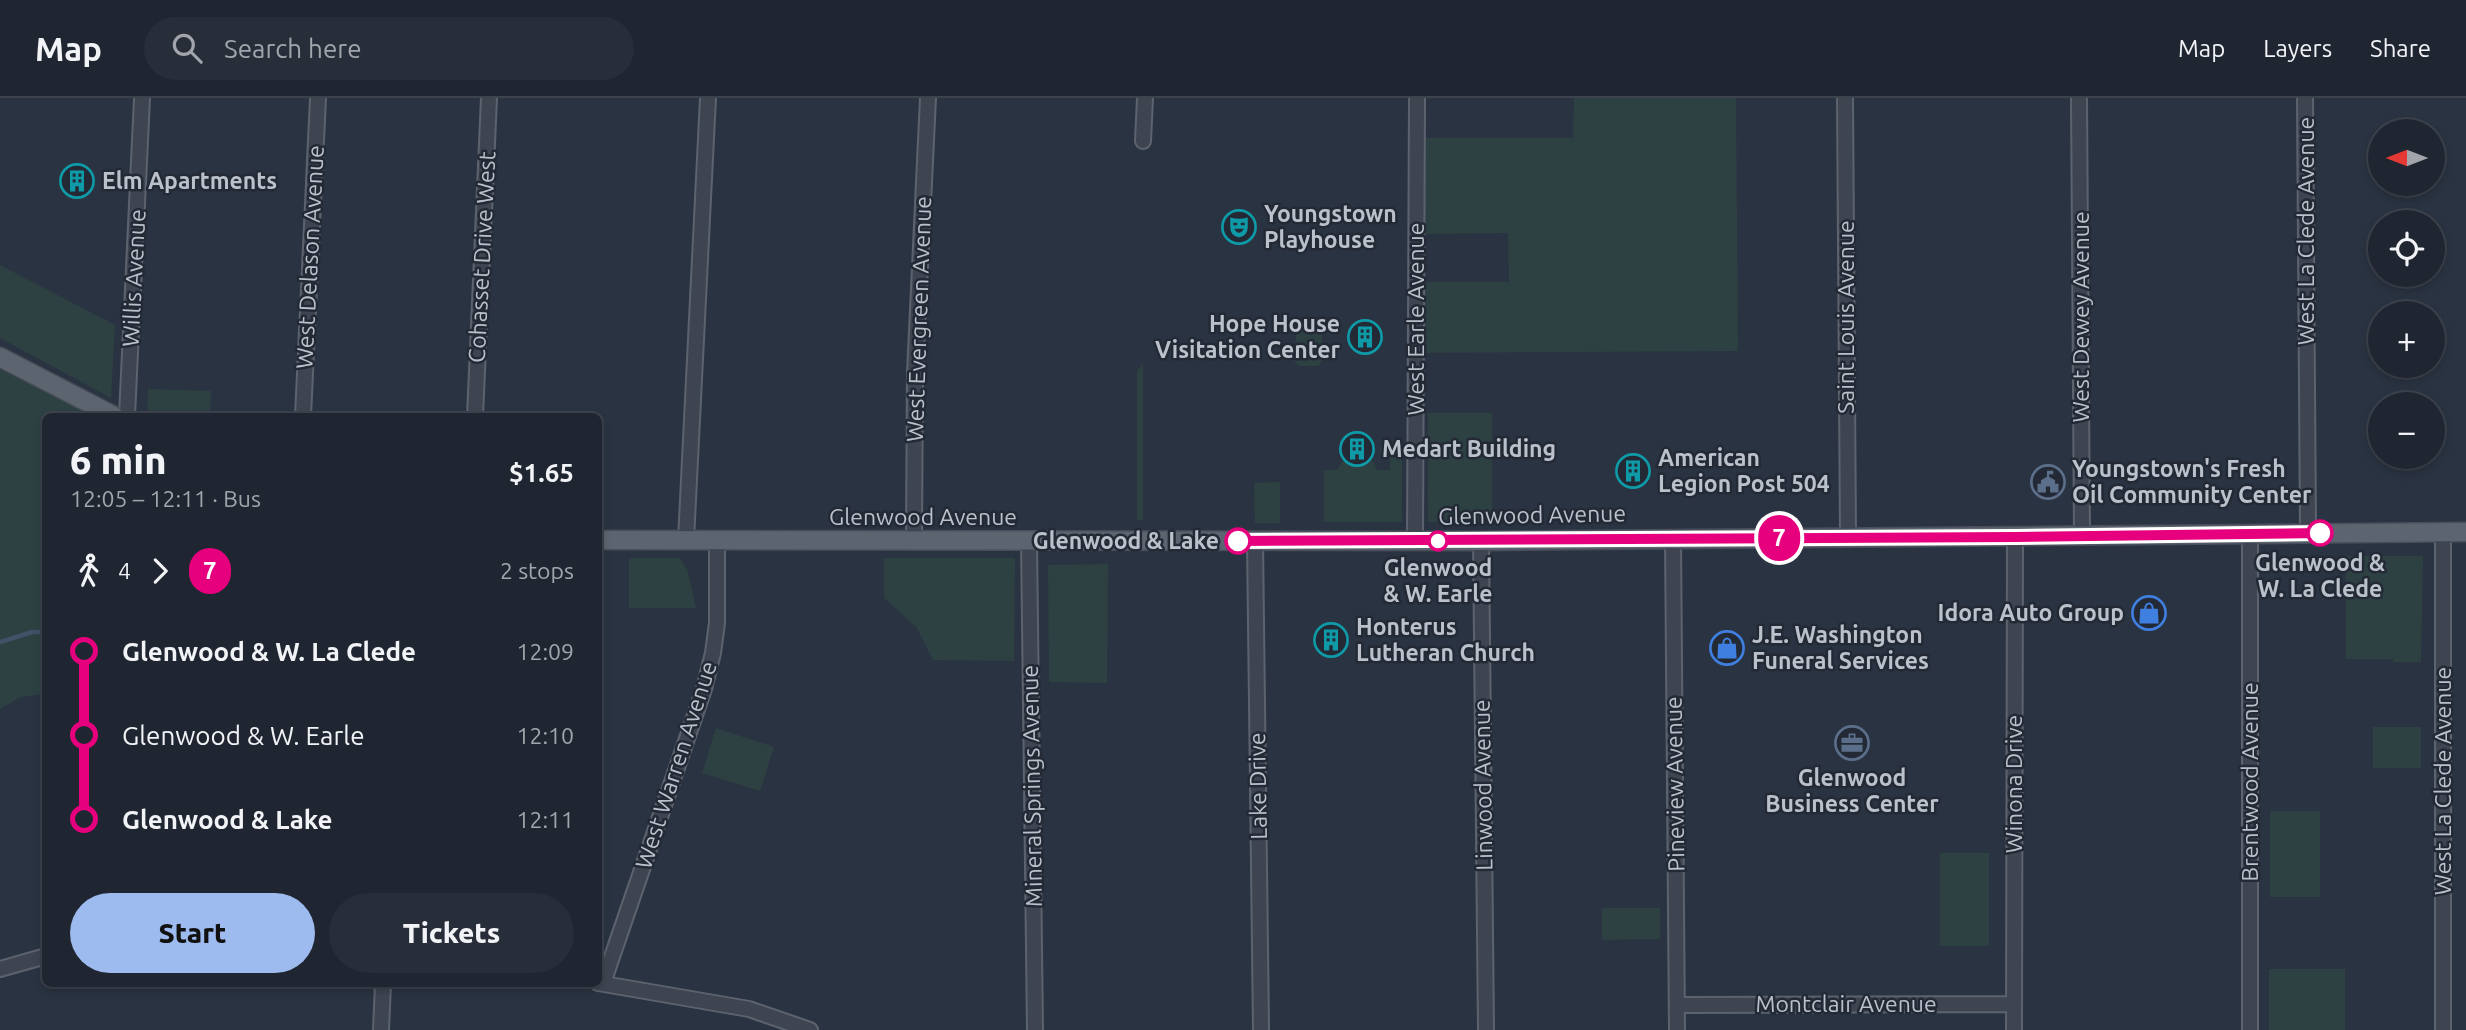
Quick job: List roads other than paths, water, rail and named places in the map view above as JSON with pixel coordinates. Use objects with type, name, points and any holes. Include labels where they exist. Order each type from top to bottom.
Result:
[{"type":"main road","points":[[0,357],[108,413]]},
{"type":"main road","name":"Glenwood Avenue","points":[[602,540],[1481,541],[2466,532]]},
{"type":"street","name":"Willis Avenue","points":[[127,413],[142,98]]},
{"type":"street","name":"West Delason Avenue","points":[[303,413],[318,98]]},
{"type":"street","name":"Cohasset Drive West","points":[[475,413],[489,98]]},
{"type":"street","points":[[686,540],[708,98]]},
{"type":"street","name":"West Evergreen Avenue","points":[[914,539],[915,373],[928,98]]},
{"type":"street","points":[[1143,141],[1145,98]]},
{"type":"street","name":"West Earle Avenue","points":[[1415,541],[1417,98]]},
{"type":"street","name":"Saint Louis Avenue","points":[[1844,98],[1848,537]]},
{"type":"street","name":"West Dewey Avenue","points":[[2079,98],[2082,535]]},
{"type":"street","name":"West La Clede Avenue","points":[[2305,98],[2308,533]]},
{"type":"street","name":"West La Clede Avenue","points":[[2443,532],[2443,1030]]},
{"type":"street","name":"Brentwood Avenue","points":[[2250,534],[2250,1030]]},
{"type":"street","name":"Winona Drive","points":[[2014,1030],[2015,537]]},
{"type":"street","name":"Pineview Avenue","points":[[1673,538],[1678,1030]]},
{"type":"street","name":"West Warren Avenue","points":[[602,980],[704,689],[717,623],[717,540]]},
{"type":"street","name":"Lake Drive","points":[[1255,541],[1261,1030]]},
{"type":"street","name":"Linwood Avenue","points":[[1481,541],[1486,1030]]},
{"type":"street","name":"Mineral Springs Avenue","points":[[1029,542],[1035,1030]]},
{"type":"street","points":[[0,969],[42,957]]},
{"type":"street","points":[[602,983],[749,1009],[810,1030]]},
{"type":"street","points":[[381,1030],[383,987]]},
{"type":"street","name":"Montclair Avenue","points":[[1677,1005],[2014,1004]]},
{"type":"waterway","points":[[0,642],[32,632],[42,632]]},
{"type":"place","name":"Elm Apartments","points":[[77,181]]},
{"type":"place","name":"Youngstown Playhouse","points":[[1239,227]]},
{"type":"place","name":"Hope House Visitation Center","points":[[1365,337]]},
{"type":"place","name":"Medart Building","points":[[1357,449]]},
{"type":"place","name":"American Legion Post 504","points":[[1633,471]]},
{"type":"place","name":"Youngstown's Fresh Oil Community Center","points":[[2048,482]]},
{"type":"place","name":"Glenwood & W. La Clede","points":[[2320,533]]},
{"type":"place","name":"Glenwood & Lake","points":[[1238,541]]},
{"type":"place","name":"Glenwood & W. Earle","points":[[1438,541]]},
{"type":"place","name":"Idora Auto Group","points":[[2149,613]]},
{"type":"place","name":"Honterus Lutheran Church","points":[[1331,640]]},
{"type":"place","name":"J.E. Washington Funeral Services","points":[[1727,648]]},
{"type":"place","name":"Glenwood Business Center","points":[[1852,743]]}]
